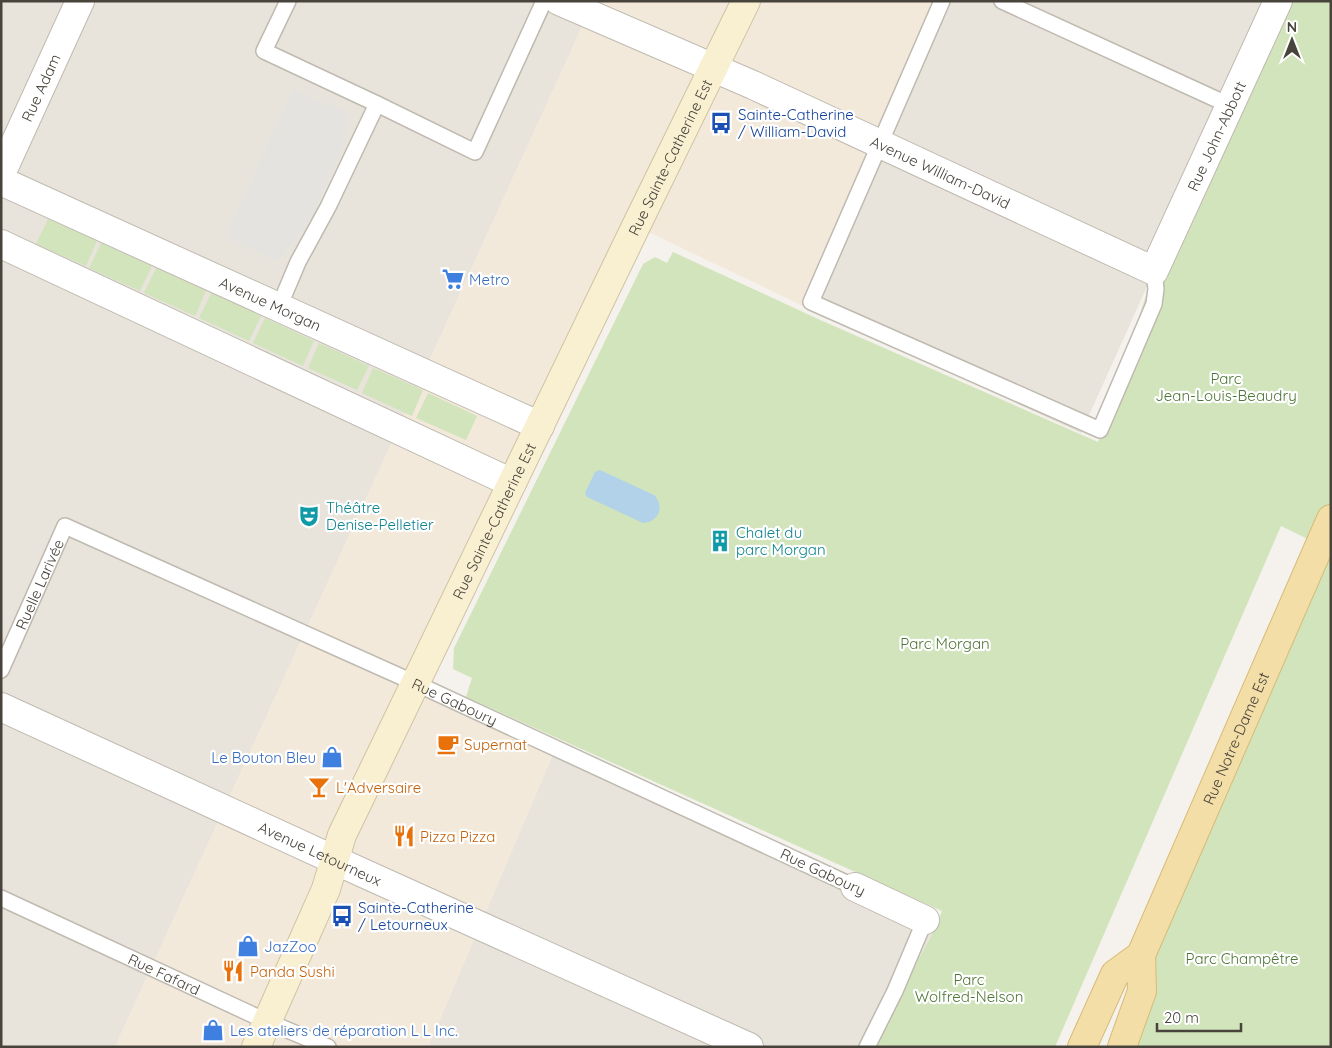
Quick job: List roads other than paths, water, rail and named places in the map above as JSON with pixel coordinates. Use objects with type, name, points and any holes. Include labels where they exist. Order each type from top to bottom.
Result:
[{"type":"main road","name":"Rue Notre-Dame Est","points":[[1122,1047],[1142,991],[1141,955],[1331,519]]},
{"type":"main road","points":[[1082,1047],[1115,974],[1141,955]]},
{"type":"street","name":"Rue Adam","points":[[1,174],[80,1]]},
{"type":"street","name":"Avenue William-David","points":[[559,1],[714,68],[1154,271]]},
{"type":"street","name":"Rue Sainte-Catherine Est","points":[[256,1047],[326,889],[342,835],[746,1]]},
{"type":"street","name":"Rue John-Abbott","points":[[1154,271],[1278,1]]},
{"type":"street","name":"Avenue Morgan","points":[[1,181],[540,426]]},
{"type":"street","points":[[1,244],[512,483]]},
{"type":"street","name":"Avenue Letourneux","points":[[1,707],[749,1047]]},
{"type":"street","name":"Rue Gaboury","points":[[855,887],[925,920]]},
{"type":"lane","points":[[288,1],[264,51],[474,152],[544,1]]},
{"type":"lane","points":[[942,1],[811,302],[1100,430],[1154,304],[1156,289],[1154,271]]},
{"type":"lane","points":[[1002,1],[1231,106]]},
{"type":"lane","points":[[279,307],[298,262],[328,207],[377,104]]},
{"type":"lane","name":"Rue Gaboury","points":[[65,526],[415,683],[855,887]]},
{"type":"lane","name":"Ruelle Larivée","points":[[1,670],[65,526]]},
{"type":"lane","name":"Rue Fafard","points":[[1,898],[266,1021],[328,1047]]},
{"type":"lane","points":[[867,1047],[925,920]]},
{"type":"water","points":[[600,470],[654,495],[660,508],[656,517],[649,522],[643,523],[587,497],[585,493],[595,472]]},
{"type":"place","name":"Sainte-Catherine / William-David","points":[[721,123]]},
{"type":"place","name":"Metro","points":[[453,279]]},
{"type":"place","name":"Théâtre Denise-Pelletier","points":[[309,516]]},
{"type":"place","name":"Chalet du parc Morgan","points":[[720,541]]},
{"type":"place","name":"Supernat","points":[[448,744]]},
{"type":"place","name":"Le Bouton Bleu","points":[[332,757]]},
{"type":"place","name":"L'Adversaire","points":[[319,787]]},
{"type":"place","name":"Pizza Pizza","points":[[404,836]]},
{"type":"place","name":"Sainte-Catherine / Letourneux","points":[[342,916]]},
{"type":"place","name":"JazZoo","points":[[248,946]]},
{"type":"place","name":"Panda Sushi","points":[[233,971]]},
{"type":"place","name":"Les ateliers de réparation L L Inc.","points":[[213,1030]]},
{"type":"park label","name":"Parc Jean-Louis-Beaudry","points":[[1226,386]]},
{"type":"park label","name":"Parc Morgan","points":[[945,643]]},
{"type":"park label","name":"Parc Champêtre","points":[[1242,958]]},
{"type":"park label","name":"Parc Wolfred-Nelson","points":[[969,988]]}]
